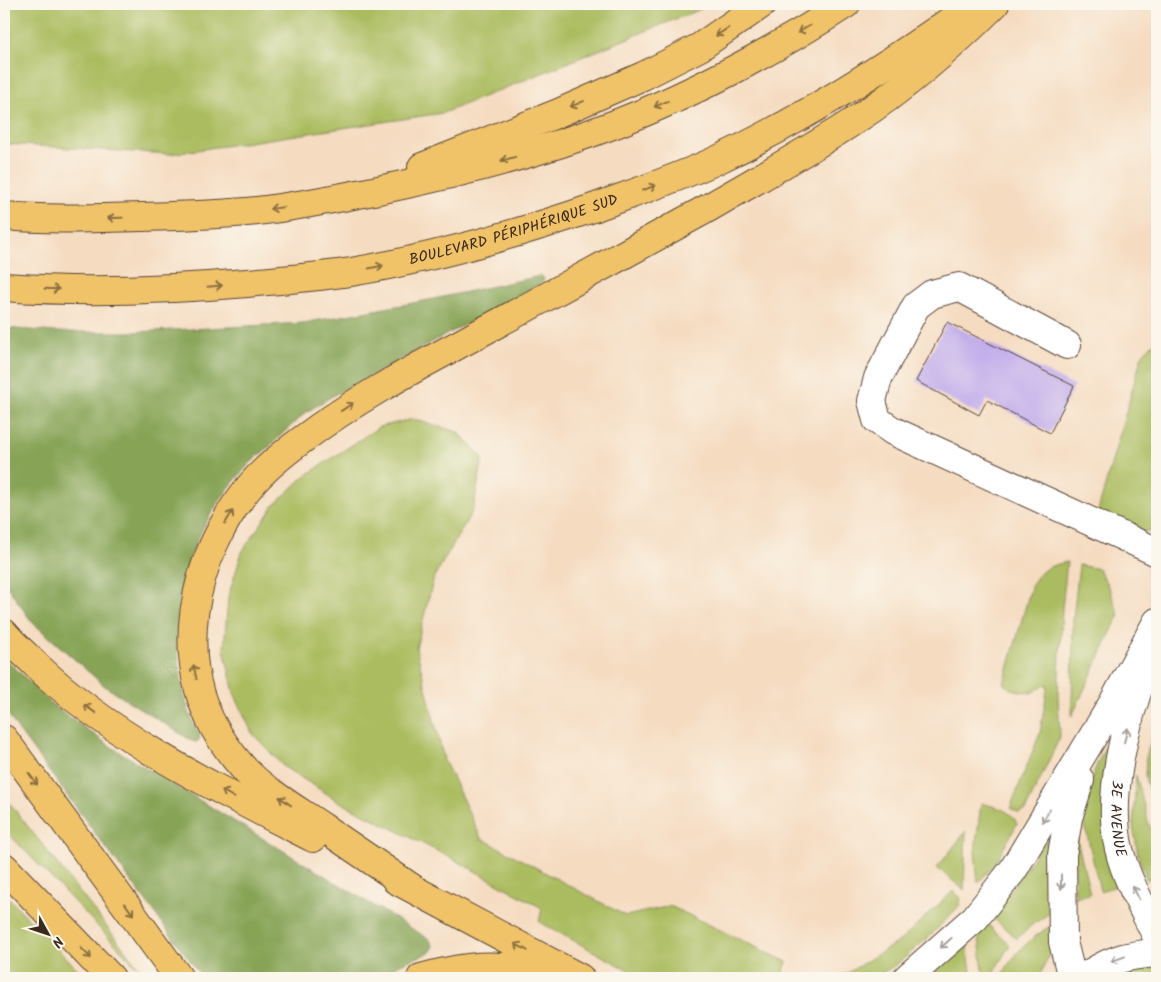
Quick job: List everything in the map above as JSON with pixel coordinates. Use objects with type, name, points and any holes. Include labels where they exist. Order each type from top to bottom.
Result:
[{"type":"main road","points":[[326,201],[474,147],[644,76],[700,46],[762,4]]},
{"type":"main road","points":[[4,216],[106,218],[186,216],[256,211],[326,201],[448,176],[540,151],[619,122],[696,89],[846,4]]},
{"type":"main road","name":"BOULEVARD PÉRIPHÉRIQUE SUD","points":[[4,287],[98,291],[169,290],[270,281],[351,272],[503,237],[649,188],[716,160],[774,131],[851,87],[922,41],[974,4]]},
{"type":"main road","points":[[412,888],[282,799],[245,770],[222,740],[204,707],[193,667],[192,626],[199,585],[212,548],[229,516],[251,485],[282,454],[348,406],[432,358],[606,266],[761,178],[855,120],[904,85],[995,4]]},
{"type":"main road","points":[[4,633],[48,676],[87,708],[129,736],[239,800],[412,888],[580,978]]},
{"type":"main road","points":[[4,739],[179,978]]},
{"type":"main road","points":[[4,867],[111,978]]},
{"type":"main road","points":[[421,978],[468,967],[494,966],[518,968],[559,978]]},
{"type":"street","points":[[1067,345],[959,287],[932,294],[916,306],[878,378],[872,400],[877,420],[893,431],[1157,552]]},
{"type":"street","points":[[907,978],[975,918],[1013,870],[1113,703],[1157,622]]},
{"type":"street","name":"3E AVENUE","points":[[1157,638],[1140,682],[1121,752],[1115,808],[1119,849],[1134,888],[1157,937]]},
{"type":"street","points":[[1072,978],[1063,942],[1062,855],[1068,818],[1082,772],[1113,703]]},
{"type":"street","points":[[1083,978],[1100,965],[1132,954],[1157,953]]},
{"type":"green space","points":[[12,4],[713,4],[443,113],[170,154],[4,144],[4,12]]},
{"type":"green space","points":[[540,276],[544,278],[543,282],[538,285],[348,387],[307,412],[249,464],[228,489],[203,527],[193,548],[180,592],[177,615],[180,676],[194,726],[200,736],[196,742],[106,687],[32,622],[4,582],[4,328],[56,332],[135,332],[303,323],[429,300]]},
{"type":"green space","points":[[1157,342],[1157,530],[1141,532],[1098,511],[1142,355],[1151,345]]},
{"type":"green space","points":[[413,419],[458,432],[483,458],[473,510],[434,577],[416,648],[444,760],[481,838],[626,916],[670,906],[787,962],[783,973],[794,978],[643,978],[539,922],[542,908],[455,860],[340,802],[284,767],[252,733],[234,693],[224,649],[228,597],[242,552],[274,505],[305,476],[379,427]]},
{"type":"green space","points":[[1067,562],[1062,609],[1058,696],[1060,737],[1025,811],[1019,813],[1010,808],[1040,733],[1048,684],[1031,693],[1010,689],[1004,683],[1031,587],[1045,569]]},
{"type":"green space","points":[[1079,565],[1099,569],[1110,590],[1119,615],[1072,716],[1073,619]]},
{"type":"green space","points":[[4,657],[53,705],[110,746],[429,939],[433,945],[432,950],[374,978],[203,978],[19,731],[4,708]]},
{"type":"green space","points":[[1157,720],[1157,814],[1145,778],[1146,757]]},
{"type":"green space","points":[[1115,727],[1117,886],[1100,891],[1081,808],[1097,764]]},
{"type":"green space","points":[[1136,775],[1149,825],[1157,842],[1157,880],[1147,880],[1138,855],[1133,826]]},
{"type":"green space","points":[[4,796],[143,973],[4,829]]},
{"type":"green space","points":[[981,803],[1007,812],[1015,819],[1017,824],[994,865],[978,883],[975,852]]},
{"type":"green space","points":[[966,831],[964,890],[937,868]]},
{"type":"green space","points":[[1075,831],[1090,894],[1075,897]]},
{"type":"green space","points":[[1048,836],[1045,877],[1050,913],[1033,924],[1017,939],[992,917]]},
{"type":"green space","points":[[953,891],[961,898],[959,906],[929,937],[897,964],[874,978],[841,977],[901,940]]},
{"type":"green space","points":[[5,894],[86,978],[4,978]]},
{"type":"green space","points":[[986,923],[1010,945],[990,978],[984,978],[978,931]]},
{"type":"green space","points":[[1052,925],[1050,952],[1039,977],[1001,978],[1010,962],[1022,948]]},
{"type":"green space","points":[[967,944],[972,978],[927,978]]},
{"type":"green space","points":[[1157,964],[1157,978],[1131,978],[1127,967]]},
{"type":"building","points":[[947,322],[1074,386],[1050,433],[987,400],[979,415],[916,381]]}]
